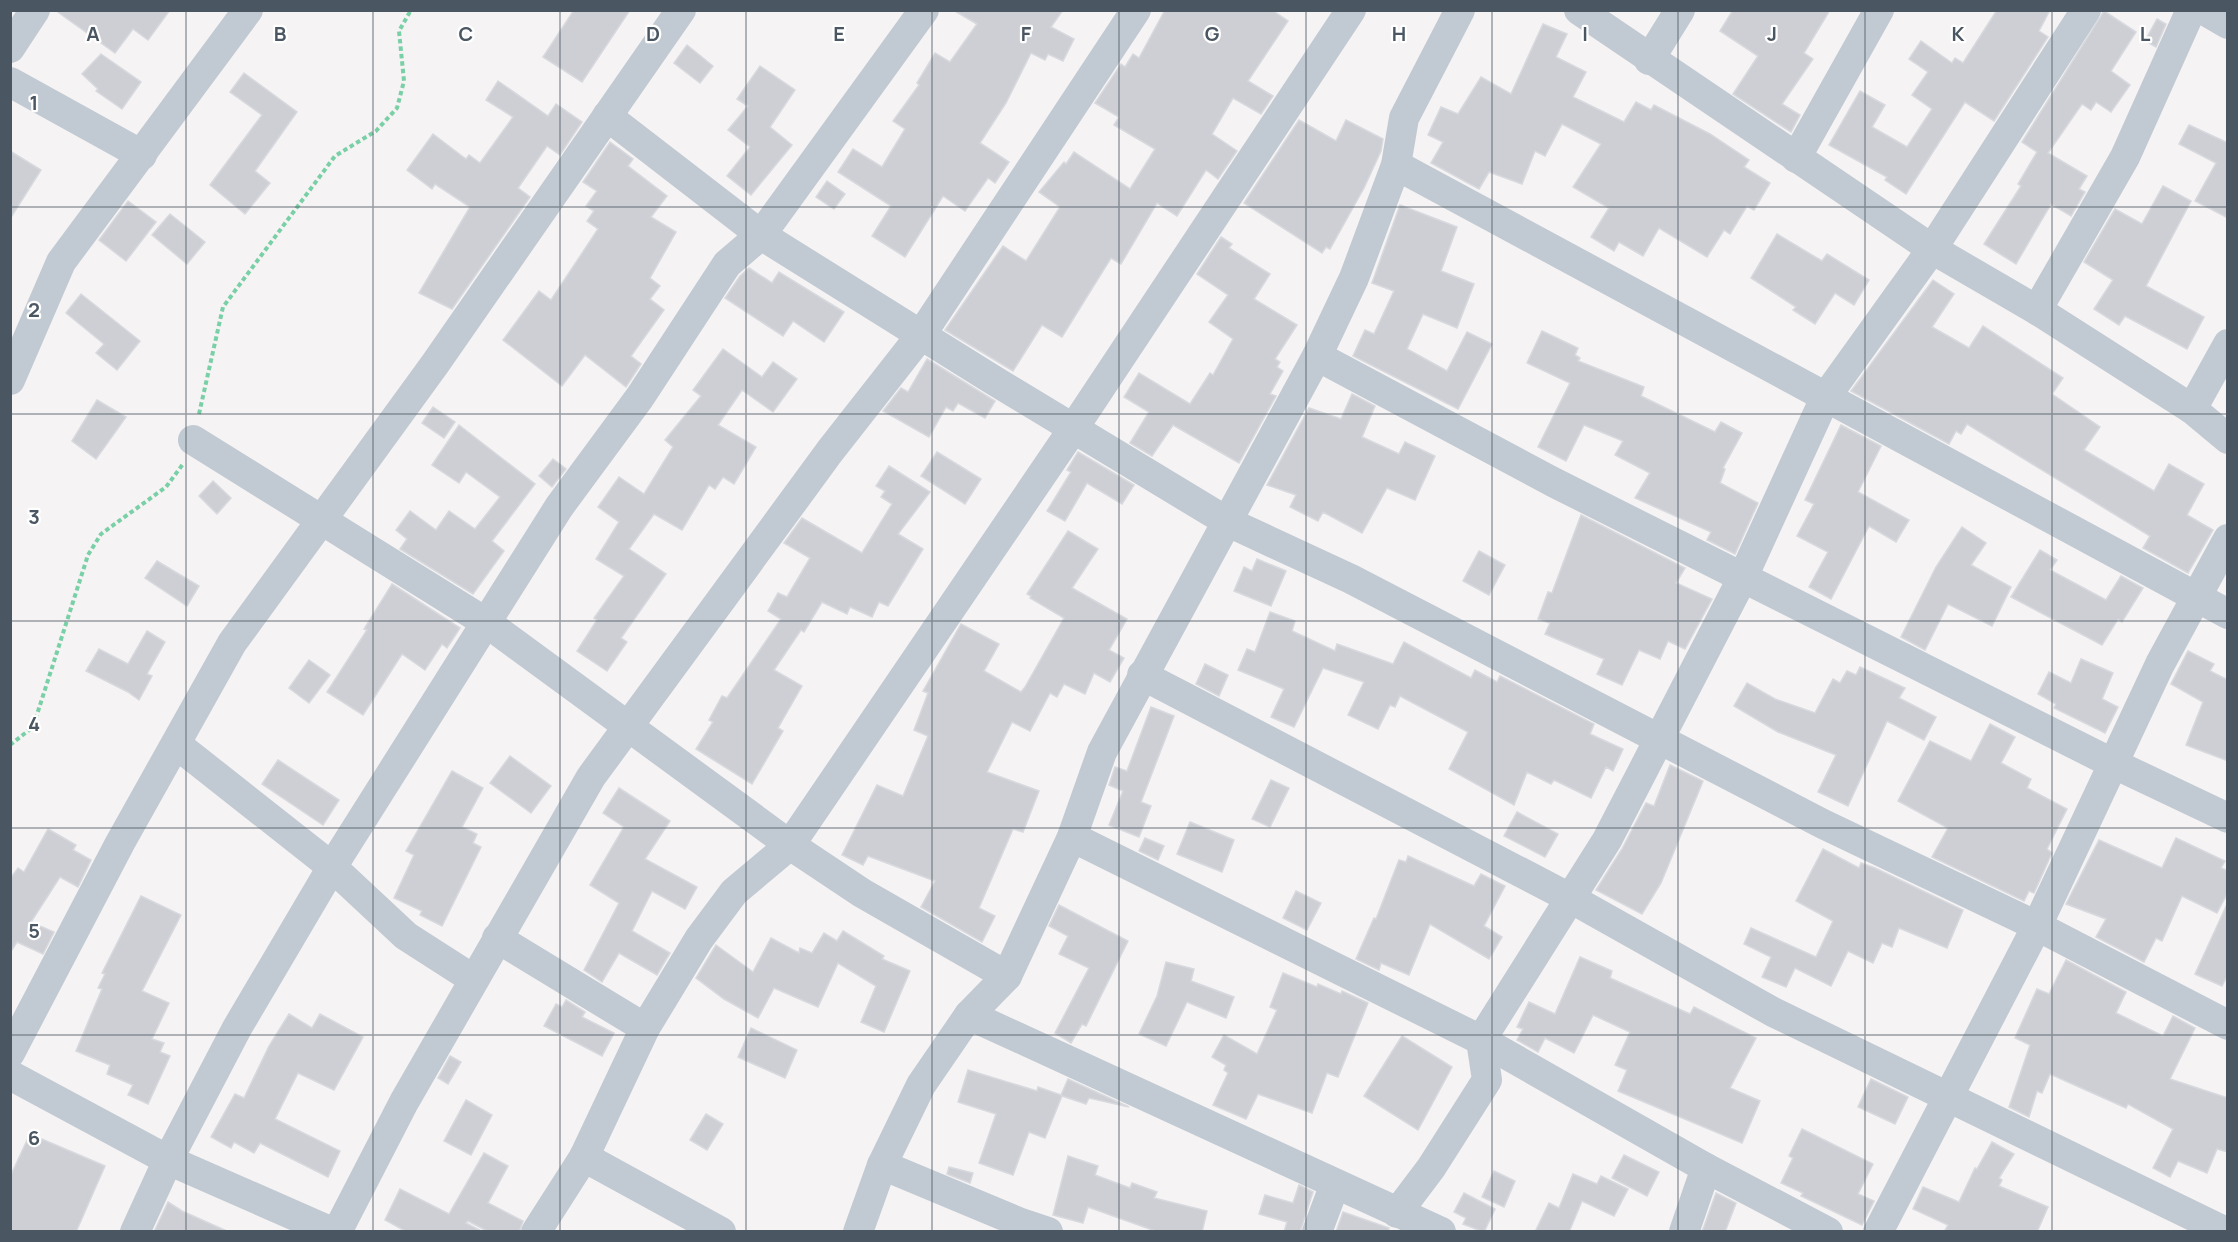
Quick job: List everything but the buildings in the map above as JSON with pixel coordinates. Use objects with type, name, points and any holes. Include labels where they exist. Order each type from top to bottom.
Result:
[{"type":"street","points":[[10,48],[35,10]]},
{"type":"street","points":[[10,1053],[120,843],[232,643],[435,364],[681,10]]},
{"type":"street","points":[[135,1232],[168,1160],[237,1028],[332,867],[559,507],[640,397],[727,264],[761,235],[924,10]]},
{"type":"street","points":[[337,1232],[404,1102],[591,777],[830,451],[921,335],[1136,10]]},
{"type":"street","points":[[536,1232],[584,1157],[645,1028],[699,939],[734,892],[790,845],[1073,429],[1351,10]]},
{"type":"street","points":[[858,1232],[882,1165],[921,1084],[969,1016],[1007,976],[1072,837],[1102,752],[1317,357],[1354,278],[1396,165],[1404,117],[1460,10]]},
{"type":"street","points":[[1579,10],[1649,60],[1932,249],[2037,310],[2192,409],[2228,439]]},
{"type":"street","points":[[1649,60],[1680,10]]},
{"type":"street","points":[[1796,158],[1879,10]]},
{"type":"street","points":[[1397,1213],[1431,1168],[1487,1080],[1481,1040],[1607,840],[1743,577],[1825,398],[1932,249],[2086,10]]},
{"type":"street","points":[[2037,310],[2125,157],[2191,10]]},
{"type":"street","points":[[2204,10],[2228,24]]},
{"type":"street","points":[[10,380],[18,368],[61,262],[142,156],[234,15]]},
{"type":"street","points":[[10,82],[142,156]]},
{"type":"street","points":[[608,116],[761,235],[1073,429],[1228,522],[1351,579],[1823,824],[2037,926],[2228,1025]]},
{"type":"street","points":[[1396,165],[2228,614]]},
{"type":"street","points":[[2192,409],[2228,344]]},
{"type":"street","points":[[1317,357],[1553,482],[2112,763],[2228,818]]},
{"type":"street","points":[[193,440],[487,623],[790,845],[862,893],[1007,976]]},
{"type":"street","points":[[1878,1232],[2037,926],[2160,663],[2228,540]]},
{"type":"street","points":[[1142,675],[1570,898],[1773,1012],[2226,1232]]},
{"type":"street","points":[[176,744],[332,867],[406,936],[473,979]]},
{"type":"street","points":[[1072,837],[1481,1040],[1706,1168],[1828,1232]]},
{"type":"street","points":[[497,938],[645,1028]]},
{"type":"street","points":[[969,1016],[1441,1232]]},
{"type":"street","points":[[10,1075],[168,1160],[332,1232]]},
{"type":"street","points":[[584,1157],[721,1232]]},
{"type":"street","points":[[882,1165],[1048,1232]]},
{"type":"street","points":[[1684,1232],[1706,1168]]},
{"type":"street","points":[[1317,1232],[1335,1184]]},
{"type":"path","points":[[10,745],[33,727],[88,555],[101,534],[166,487],[190,454],[223,307],[335,156],[376,131],[397,108],[404,81],[399,31],[411,10]]}]
